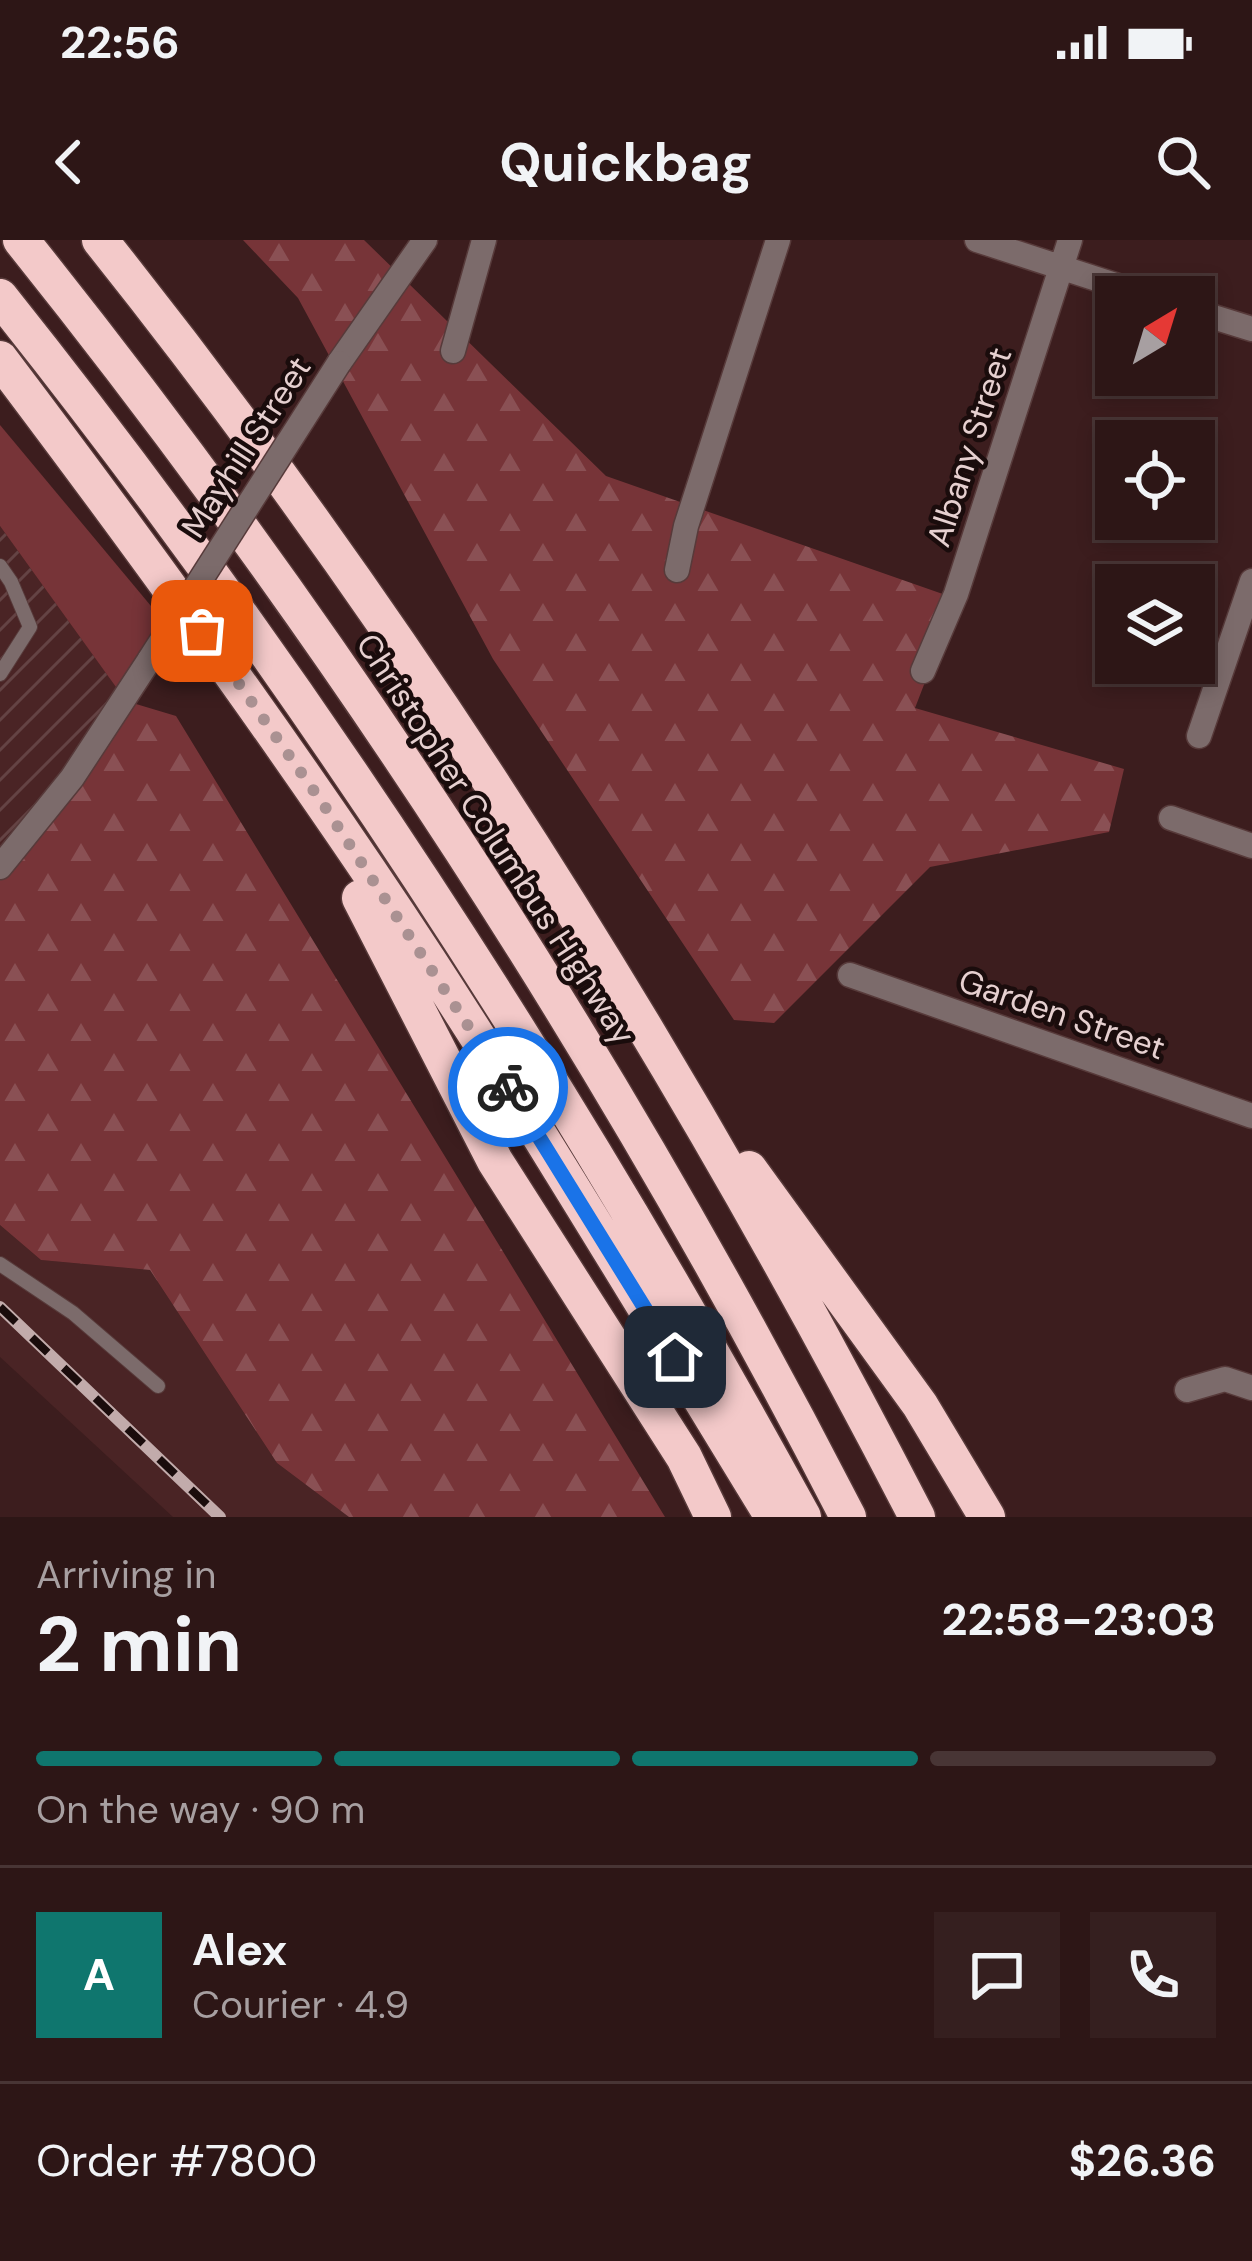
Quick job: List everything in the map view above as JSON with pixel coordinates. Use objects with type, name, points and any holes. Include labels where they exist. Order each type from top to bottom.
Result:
[{"type":"highway","name":"Christopher Columbus Highway","points":[[21,240],[268,564],[466,856],[694,1232],[848,1517]]},
{"type":"highway","name":"Christopher Columbus Highway","points":[[100,240],[244,426],[497,789],[635,1011],[758,1224],[916,1517]]},
{"type":"highway","points":[[0,297],[257,639],[407,857],[596,1155],[802,1517]]},
{"type":"highway","points":[[0,359],[154,563],[428,961],[773,1517]]},
{"type":"highway","points":[[297,765],[329,845],[390,950],[495,1161],[684,1457],[713,1517]]},
{"type":"highway","points":[[635,1011],[920,1406],[987,1517]]},
{"type":"street","name":"Mayhill Street","points":[[0,867],[72,778],[339,364],[425,240]]},
{"type":"street","points":[[453,351],[484,240]]},
{"type":"street","points":[[677,570],[686,526],[778,240]]},
{"type":"street","points":[[977,240],[1095,278]]},
{"type":"street","name":"Albany Street","points":[[923,671],[956,594],[1070,240]]},
{"type":"street","points":[[1215,317],[1252,329]]},
{"type":"street","points":[[1199,736],[1252,581]]},
{"type":"street","points":[[1171,818],[1252,846]]},
{"type":"street","name":"Garden Street","points":[[850,975],[1252,1116]]},
{"type":"street","points":[[1187,1390],[1225,1379],[1252,1388]]},
{"type":"lane","points":[[0,566],[30,627],[0,674]]},
{"type":"lane","points":[[0,1264],[73,1312],[158,1386]]},
{"type":"shaded area","points":[[0,526],[126,701],[0,865]]},
{"type":"shaded area","points":[[0,1225],[41,1260],[150,1270],[277,1463],[349,1517],[173,1517],[0,1357]]},
{"type":"green space","points":[[243,240],[364,240],[606,476],[957,599],[915,708],[1124,769],[1109,832],[930,867],[774,1023],[734,1020],[493,659],[298,298]]},
{"type":"green space","points":[[0,425],[171,630],[126,701],[0,526]]},
{"type":"green space","points":[[126,701],[176,716],[665,1517],[349,1517],[277,1463],[150,1270],[41,1260],[0,1225],[0,865]]},
{"type":"railway","points":[[0,1307],[220,1517]]},
{"type":"way so far","points":[[202,631],[297,765],[508,1087]]},
{"type":"route","points":[[508,1087],[675,1357]]}]
